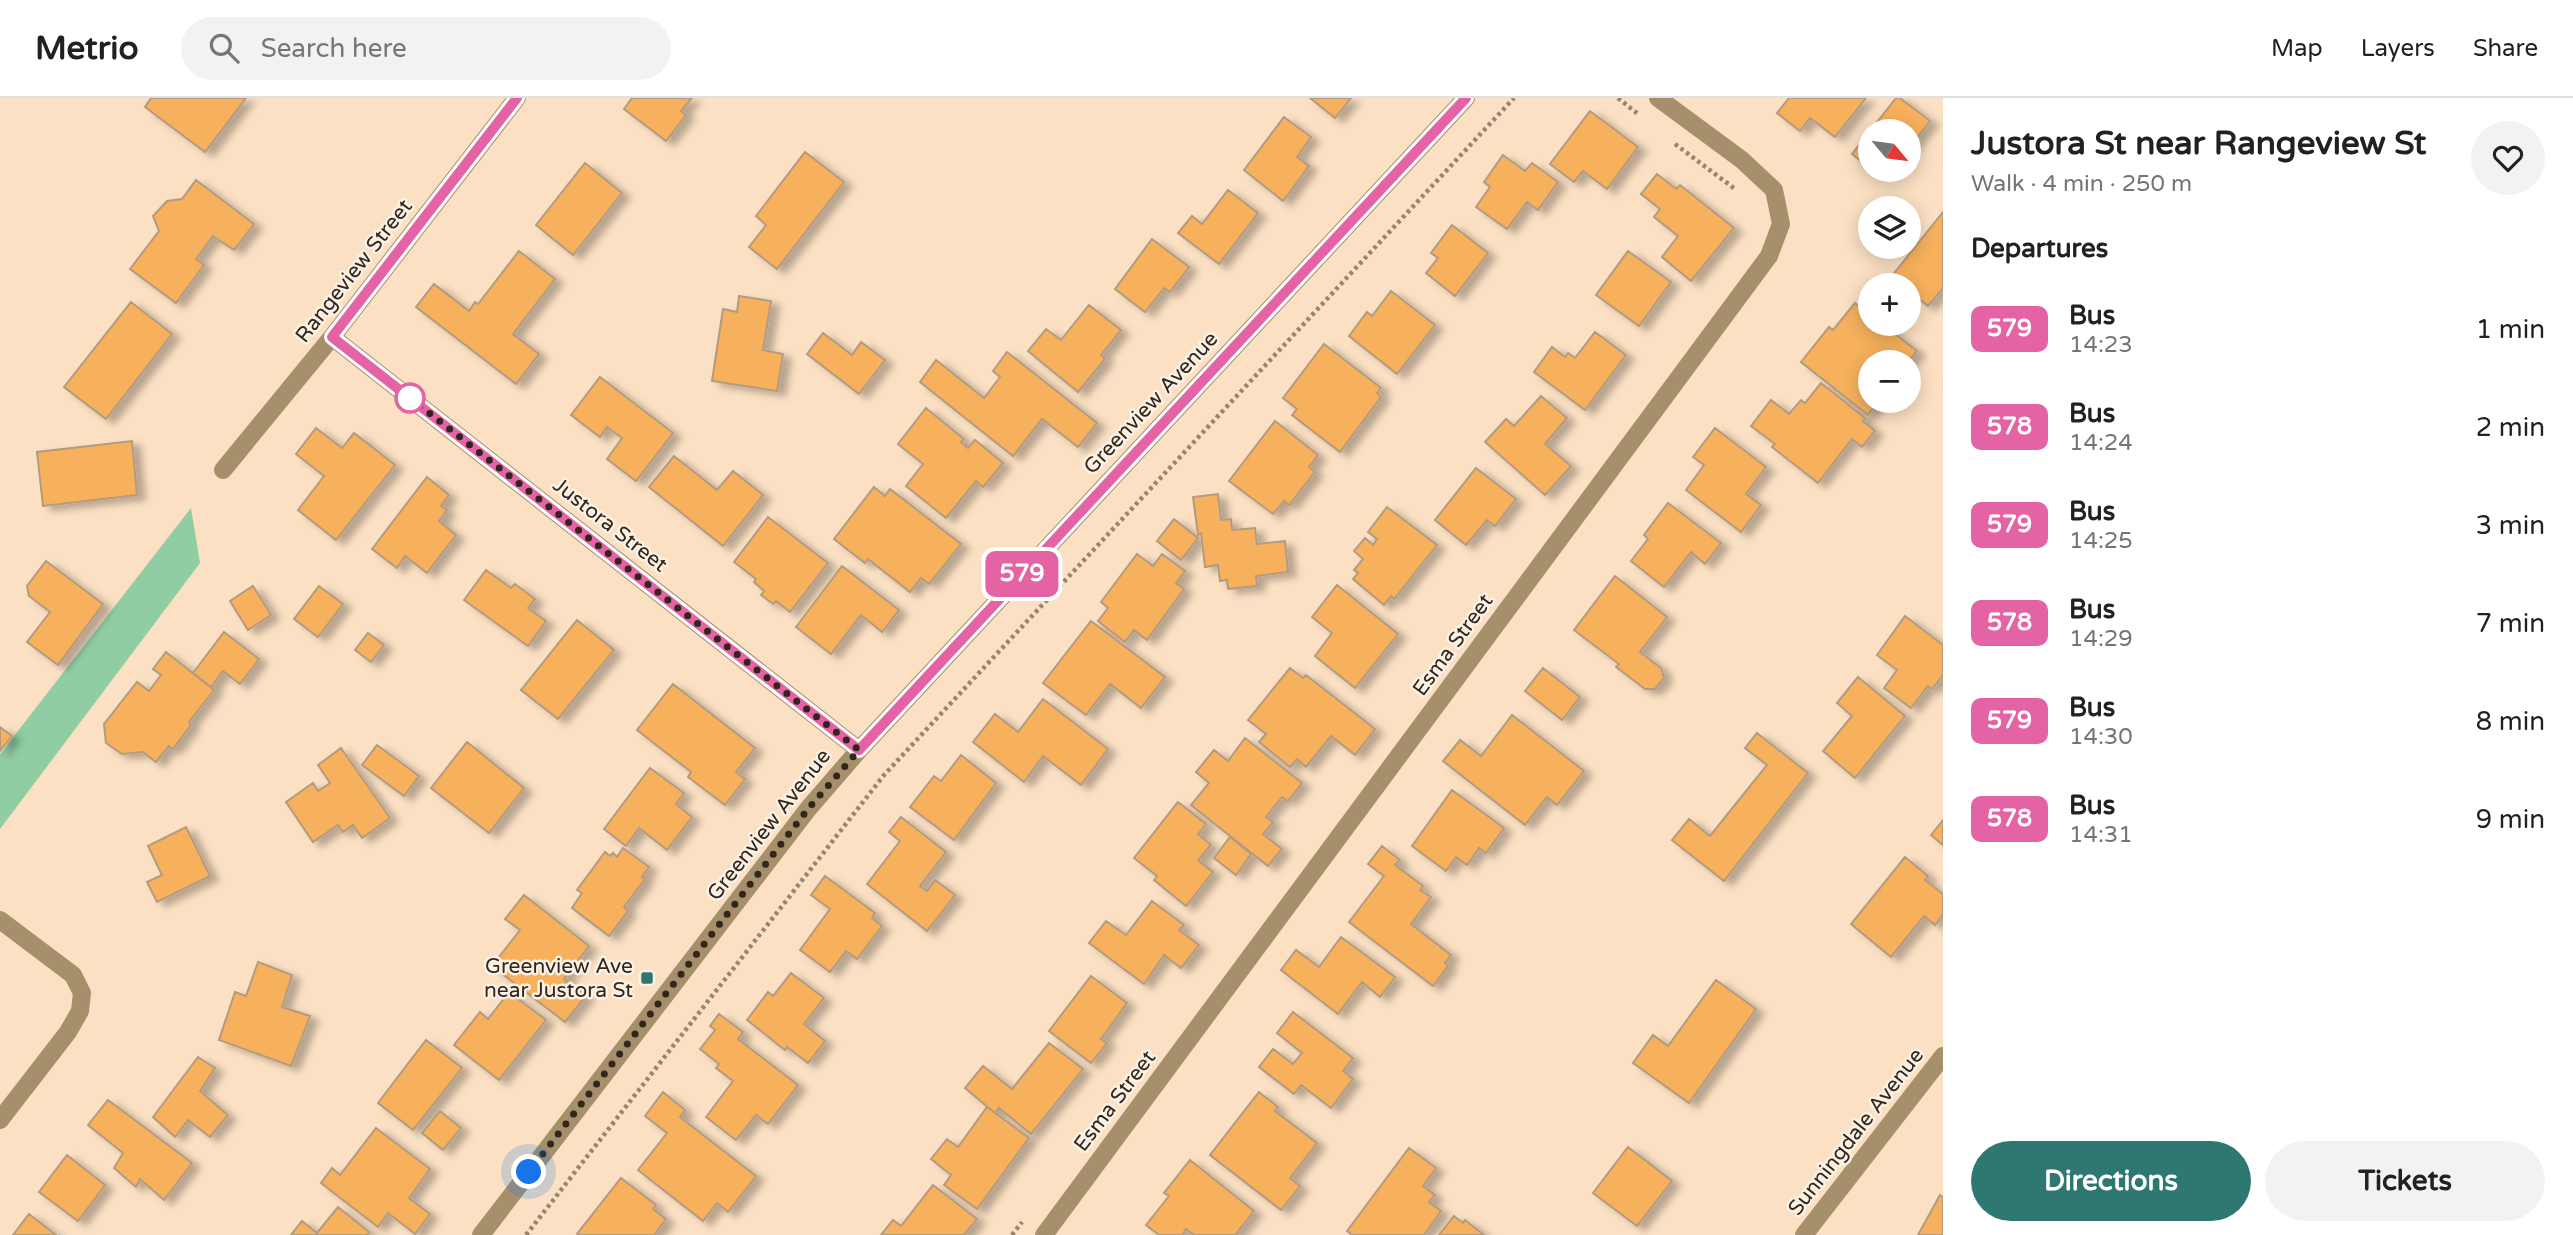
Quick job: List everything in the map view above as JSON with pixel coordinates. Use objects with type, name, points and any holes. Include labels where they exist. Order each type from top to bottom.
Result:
[{"type":"street","name":"Rangeview Street","points":[[223,470],[332,337],[517,98]]},
{"type":"street","name":"Greenview Avenue","points":[[481,1235],[808,809],[859,750],[1466,98]]},
{"type":"street","name":"Esma Street","points":[[1044,1235],[1769,256],[1781,224],[1774,190],[1742,160],[1658,98]]},
{"type":"street","name":"Justora Street","points":[[332,337],[859,750]]},
{"type":"street","points":[[0,920],[73,975],[82,993],[80,1011],[60,1042],[0,1120]]},
{"type":"street","name":"Sunningdale Avenue","points":[[1804,1235],[1943,1056]]},
{"type":"path","points":[[526,1235],[884,775],[1514,98]]},
{"type":"path","points":[[1618,98],[1639,115]]},
{"type":"path","points":[[1671,140],[1723,182],[1745,192]]},
{"type":"path","points":[[1012,1235],[1029,1213]]},
{"type":"green space","points":[[191,508],[200,563],[0,829],[0,754]]},
{"type":"building","points":[[151,98],[246,98],[205,152],[145,107]]},
{"type":"building","points":[[632,98],[692,98],[681,111],[686,115],[666,141],[624,109]]},
{"type":"building","points":[[1310,98],[1351,98],[1335,118]]},
{"type":"building","points":[[1789,98],[1866,98],[1835,137],[1810,118],[1800,131],[1777,113]]},
{"type":"building","points":[[1896,98],[1900,98],[1930,121],[1922,131],[1922,119],[1880,119]]},
{"type":"building","points":[[1590,111],[1638,147],[1607,189],[1583,171],[1574,182],[1550,164]]},
{"type":"building","points":[[1284,117],[1311,137],[1297,157],[1309,166],[1283,201],[1244,170]]},
{"type":"building","points":[[1858,146],[1858,159],[1852,154]]},
{"type":"building","points":[[805,152],[844,182],[777,269],[749,247],[766,225],[756,216]]},
{"type":"building","points":[[1503,155],[1525,171],[1532,163],[1558,182],[1538,210],[1527,202],[1507,229],[1476,207],[1490,187],[1484,182]]},
{"type":"building","points":[[585,163],[622,193],[573,255],[536,225]]},
{"type":"building","points":[[1657,174],[1676,189],[1680,185],[1734,228],[1691,281],[1662,257],[1678,236],[1654,217],[1660,209],[1641,194]]},
{"type":"building","points":[[196,180],[254,224],[234,250],[213,236],[196,259],[204,265],[176,303],[130,269],[159,231],[153,216],[167,201],[182,199]]},
{"type":"building","points":[[1228,190],[1258,213],[1219,264],[1178,233],[1192,216],[1202,224]]},
{"type":"building","points":[[1943,212],[1943,288],[1928,306],[1921,300],[1921,273],[1894,273],[1905,259],[1921,259],[1921,240]]},
{"type":"building","points":[[1452,225],[1488,253],[1455,296],[1426,273],[1438,258],[1431,253]]},
{"type":"building","points":[[1152,239],[1189,267],[1170,292],[1164,288],[1145,312],[1115,289]]},
{"type":"building","points":[[519,251],[555,279],[513,334],[539,354],[516,384],[416,307],[434,284],[469,311],[475,302],[478,304]]},
{"type":"building","points":[[1628,251],[1671,282],[1639,326],[1596,295]]},
{"type":"building","points":[[1391,291],[1435,325],[1397,374],[1349,336],[1367,312],[1372,316]]},
{"type":"building","points":[[739,296],[771,301],[763,350],[783,354],[777,391],[712,381],[723,309],[737,312]]},
{"type":"building","points":[[131,302],[172,334],[106,419],[64,387]]},
{"type":"building","points":[[1855,303],[1858,305],[1858,336],[1898,336],[1916,350],[1858,350],[1858,407],[1801,362],[1829,327],[1833,330]]},
{"type":"building","points":[[1089,305],[1121,330],[1101,355],[1105,359],[1078,392],[1028,351],[1046,329],[1061,340]]},
{"type":"building","points":[[1595,332],[1626,355],[1585,410],[1534,372],[1552,347],[1565,357],[1568,353],[1575,358]]},
{"type":"building","points":[[823,333],[852,355],[861,342],[885,360],[859,394],[807,354]]},
{"type":"building","points":[[1324,344],[1381,388],[1377,393],[1381,397],[1340,452],[1292,415],[1297,409],[1283,398]]},
{"type":"building","points":[[1007,352],[1097,423],[1078,447],[1042,419],[1013,456],[920,382],[936,360],[984,398],[1000,377],[993,371]]},
{"type":"building","points":[[600,377],[673,433],[636,481],[607,459],[622,438],[607,427],[600,437],[571,415]]},
{"type":"building","points":[[1821,383],[1865,418],[1863,421],[1875,431],[1862,447],[1852,439],[1818,483],[1772,447],[1775,444],[1751,426],[1771,400],[1789,414],[1801,400],[1805,403]]},
{"type":"building","points":[[1541,396],[1567,418],[1545,444],[1571,466],[1545,495],[1485,442],[1506,419],[1514,426]]},
{"type":"building","points":[[926,408],[964,439],[961,442],[968,448],[975,440],[1003,463],[983,487],[976,481],[946,518],[906,486],[923,464],[898,444]]},
{"type":"building","points":[[1275,421],[1318,455],[1309,467],[1315,472],[1289,505],[1284,501],[1273,514],[1229,481]]},
{"type":"building","points":[[316,428],[342,448],[354,433],[395,465],[336,540],[298,510],[324,476],[296,454]]},
{"type":"building","points":[[1715,428],[1766,467],[1746,494],[1761,505],[1741,532],[1686,490],[1704,465],[1693,457]]},
{"type":"building","points":[[132,441],[137,495],[43,506],[37,452]]},
{"type":"building","points":[[674,456],[717,490],[733,471],[763,495],[723,546],[649,487]]},
{"type":"building","points":[[1476,468],[1516,499],[1495,526],[1487,520],[1466,545],[1435,520]]},
{"type":"building","points":[[427,477],[449,495],[441,506],[447,510],[439,521],[456,535],[427,573],[405,556],[397,568],[372,549]]},
{"type":"building","points":[[874,487],[885,496],[890,489],[961,544],[929,584],[921,578],[910,592],[868,559],[865,563],[834,539]]},
{"type":"building","points":[[1218,494],[1221,520],[1231,519],[1232,530],[1255,528],[1257,544],[1285,541],[1288,572],[1256,576],[1257,586],[1228,589],[1227,580],[1220,581],[1218,565],[1205,567],[1193,497]]},
{"type":"building","points":[[1668,503],[1721,543],[1705,564],[1691,552],[1664,587],[1631,561],[1648,539],[1644,535]]},
{"type":"building","points":[[1387,507],[1437,545],[1394,599],[1391,596],[1384,605],[1353,579],[1358,573],[1354,570],[1363,559],[1354,551],[1365,538],[1373,545],[1377,539],[1368,532]]},
{"type":"building","points":[[768,517],[828,563],[790,612],[776,601],[773,604],[761,595],[764,591],[754,582],[756,579],[734,562]]},
{"type":"building","points":[[1174,519],[1198,538],[1181,560],[1157,541]]},
{"type":"building","points":[[1137,554],[1153,566],[1162,554],[1185,571],[1176,583],[1184,589],[1147,640],[1134,630],[1125,642],[1098,621],[1108,608],[1101,602]]},
{"type":"building","points":[[46,561],[103,604],[58,665],[27,642],[50,612],[29,596],[27,586]]},
{"type":"building","points":[[842,566],[899,610],[882,632],[861,615],[831,654],[796,627]]},
{"type":"building","points":[[486,570],[511,588],[515,584],[535,599],[528,608],[546,621],[528,646],[464,600]]},
{"type":"building","points":[[1615,576],[1667,617],[1640,652],[1661,668],[1664,678],[1655,689],[1645,689],[1616,667],[1619,664],[1574,630]]},
{"type":"building","points":[[1337,585],[1398,634],[1355,688],[1315,656],[1332,633],[1312,617]]},
{"type":"building","points":[[253,586],[271,615],[248,630],[230,601]]},
{"type":"building","points":[[319,586],[343,604],[318,637],[294,619]]},
{"type":"building","points":[[1905,616],[1943,645],[1943,675],[1932,689],[1928,686],[1911,708],[1884,688],[1897,670],[1877,655]]},
{"type":"building","points":[[577,620],[614,650],[558,719],[521,690]]},
{"type":"building","points":[[1091,621],[1165,677],[1141,708],[1110,684],[1086,715],[1043,683]]},
{"type":"building","points":[[224,632],[259,659],[240,684],[223,671],[211,687],[193,673]]},
{"type":"building","points":[[368,633],[384,645],[371,662],[355,650]]},
{"type":"building","points":[[166,652],[214,690],[189,722],[191,725],[173,749],[169,746],[156,762],[143,752],[122,754],[106,743],[104,724],[137,682],[149,691],[161,675],[153,669]]},
{"type":"building","points":[[1290,668],[1303,678],[1306,675],[1375,729],[1355,755],[1331,736],[1306,767],[1297,759],[1290,767],[1259,742],[1266,734],[1248,720]]},
{"type":"building","points":[[1543,668],[1580,697],[1562,720],[1525,691]]},
{"type":"building","points":[[1858,677],[1905,716],[1855,778],[1823,751],[1852,716],[1837,703]]},
{"type":"building","points":[[673,684],[755,748],[736,772],[745,779],[725,805],[688,777],[691,772],[637,730]]},
{"type":"building","points":[[1043,699],[1108,749],[1081,785],[1043,756],[1024,782],[973,742],[995,714],[1018,732]]},
{"type":"building","points":[[1512,715],[1584,771],[1557,805],[1547,797],[1525,825],[1443,761],[1460,740],[1481,756]]},
{"type":"building","points":[[0,727],[12,736],[0,751]]},
{"type":"building","points":[[1757,733],[1808,773],[1724,881],[1672,840],[1689,819],[1710,836],[1767,765],[1745,748]]},
{"type":"building","points":[[1245,738],[1302,783],[1288,801],[1282,797],[1266,817],[1273,822],[1263,834],[1282,849],[1268,866],[1191,805],[1209,783],[1196,772],[1214,750],[1228,761]]},
{"type":"building","points":[[467,742],[524,788],[489,833],[431,788]]},
{"type":"building","points":[[377,745],[419,776],[404,796],[362,765]]},
{"type":"building","points":[[341,748],[390,818],[362,838],[353,825],[343,832],[338,825],[313,842],[286,802],[313,783],[318,791],[330,783],[318,765]]},
{"type":"building","points":[[961,755],[996,783],[954,840],[910,807],[934,776],[941,781]]},
{"type":"building","points":[[650,768],[684,793],[676,804],[692,817],[667,850],[639,828],[626,846],[604,829]]},
{"type":"building","points":[[1452,790],[1504,828],[1486,853],[1479,848],[1467,865],[1456,857],[1446,871],[1412,846]]},
{"type":"building","points":[[1178,802],[1206,824],[1198,834],[1211,845],[1198,860],[1213,872],[1186,906],[1154,880],[1157,876],[1134,858]]},
{"type":"building","points":[[901,817],[946,852],[920,886],[927,891],[935,880],[955,895],[927,931],[867,884],[900,841],[889,832]]},
{"type":"building","points":[[1943,820],[1943,845],[1931,835]]},
{"type":"building","points":[[186,827],[210,876],[157,902],[147,882],[162,875],[148,846]]},
{"type":"building","points":[[1230,837],[1251,854],[1236,875],[1214,858]]},
{"type":"building","points":[[1382,846],[1400,860],[1395,865],[1423,886],[1420,890],[1431,897],[1411,924],[1451,955],[1445,963],[1448,966],[1433,986],[1349,922],[1384,876],[1368,864]]},
{"type":"building","points":[[623,848],[649,867],[642,877],[645,879],[624,907],[628,911],[609,936],[572,908],[582,893],[577,890],[605,852],[610,856],[613,853],[617,857]]},
{"type":"building","points":[[1905,857],[1928,876],[1925,880],[1943,894],[1943,914],[1935,925],[1924,916],[1891,957],[1851,924]]},
{"type":"building","points":[[825,876],[875,913],[872,918],[882,926],[857,959],[846,951],[830,972],[800,950],[830,909],[811,895]]},
{"type":"building","points":[[524,895],[589,946],[564,979],[586,996],[565,1022],[492,966],[520,930],[505,919]]},
{"type":"building","points":[[1152,901],[1184,925],[1179,930],[1199,945],[1181,968],[1164,955],[1144,984],[1089,943],[1106,921],[1126,935]]},
{"type":"building","points":[[1341,937],[1395,977],[1380,997],[1362,982],[1338,1014],[1281,970],[1296,950],[1319,967]]},
{"type":"building","points":[[258,962],[292,975],[282,1007],[310,1016],[291,1066],[219,1040],[235,992],[246,996]]},
{"type":"building","points":[[791,973],[824,998],[804,1024],[825,1041],[808,1063],[787,1047],[785,1050],[747,1020],[768,992],[773,996]]},
{"type":"building","points":[[1091,976],[1127,1003],[1101,1039],[1107,1043],[1091,1063],[1049,1031]]},
{"type":"building","points":[[1716,980],[1756,1009],[1689,1103],[1633,1063],[1653,1035],[1668,1046]]},
{"type":"building","points":[[509,992],[546,1020],[499,1080],[454,1045],[480,1012],[488,1019]]},
{"type":"building","points":[[1293,1012],[1353,1058],[1343,1071],[1353,1079],[1331,1108],[1301,1085],[1294,1094],[1259,1067],[1273,1049],[1293,1064],[1302,1053],[1277,1033]]},
{"type":"building","points":[[719,1014],[743,1032],[738,1039],[798,1085],[768,1124],[756,1115],[736,1140],[706,1117],[733,1081],[716,1068],[719,1064],[700,1049],[715,1030],[710,1026]]},
{"type":"building","points":[[426,1040],[462,1068],[413,1130],[378,1103]]},
{"type":"building","points":[[1049,1043],[1083,1069],[1031,1134],[999,1108],[995,1113],[965,1088],[983,1066],[1012,1089]]},
{"type":"building","points":[[198,1057],[215,1068],[200,1091],[228,1115],[210,1137],[188,1120],[175,1137],[153,1117]]},
{"type":"building","points":[[663,1092],[685,1110],[680,1117],[756,1176],[728,1212],[717,1203],[703,1221],[638,1170],[667,1133],[645,1116]]},
{"type":"building","points":[[1259,1092],[1278,1107],[1275,1111],[1317,1143],[1290,1178],[1300,1186],[1281,1210],[1210,1155]]},
{"type":"building","points":[[108,1100],[192,1163],[164,1200],[140,1179],[136,1187],[114,1168],[123,1153],[88,1125]]},
{"type":"building","points":[[987,1107],[1029,1138],[977,1209],[944,1185],[951,1175],[931,1159],[947,1139],[958,1147]]},
{"type":"building","points":[[440,1111],[461,1128],[443,1150],[422,1133]]},
{"type":"building","points":[[376,1128],[430,1169],[409,1198],[430,1214],[415,1234],[388,1213],[378,1227],[321,1183],[332,1168],[340,1175]]},
{"type":"building","points":[[1628,1147],[1672,1181],[1637,1226],[1593,1193]]},
{"type":"building","points":[[1409,1148],[1436,1168],[1423,1186],[1435,1195],[1429,1202],[1441,1211],[1424,1235],[1352,1235],[1347,1231]]},
{"type":"building","points":[[67,1155],[105,1185],[78,1221],[39,1192]]},
{"type":"building","points":[[1190,1160],[1254,1211],[1235,1235],[1194,1235],[1186,1229],[1182,1235],[1159,1235],[1146,1225],[1169,1196],[1164,1193]]},
{"type":"building","points":[[621,1178],[656,1205],[653,1209],[666,1219],[654,1235],[578,1235],[577,1234]]},
{"type":"building","points":[[933,1185],[977,1219],[964,1235],[881,1235],[893,1220],[901,1226]]},
{"type":"building","points":[[1940,1195],[1943,1197],[1943,1235],[1918,1235]]},
{"type":"building","points":[[338,1207],[369,1232],[367,1235],[291,1235],[302,1221],[317,1233]]},
{"type":"building","points":[[29,1214],[56,1235],[13,1235]]},
{"type":"building","points":[[1454,1216],[1463,1223],[1465,1220],[1484,1235],[1439,1235]]},
{"type":"bus line","name":"579","points":[[517,98],[332,337],[859,750],[1466,98]]},
{"type":"place","name":"Greenview Ave near Justora St","points":[[647,978]]},
{"type":"route","points":[[410,398],[859,750],[808,809],[529,1172]]}]
